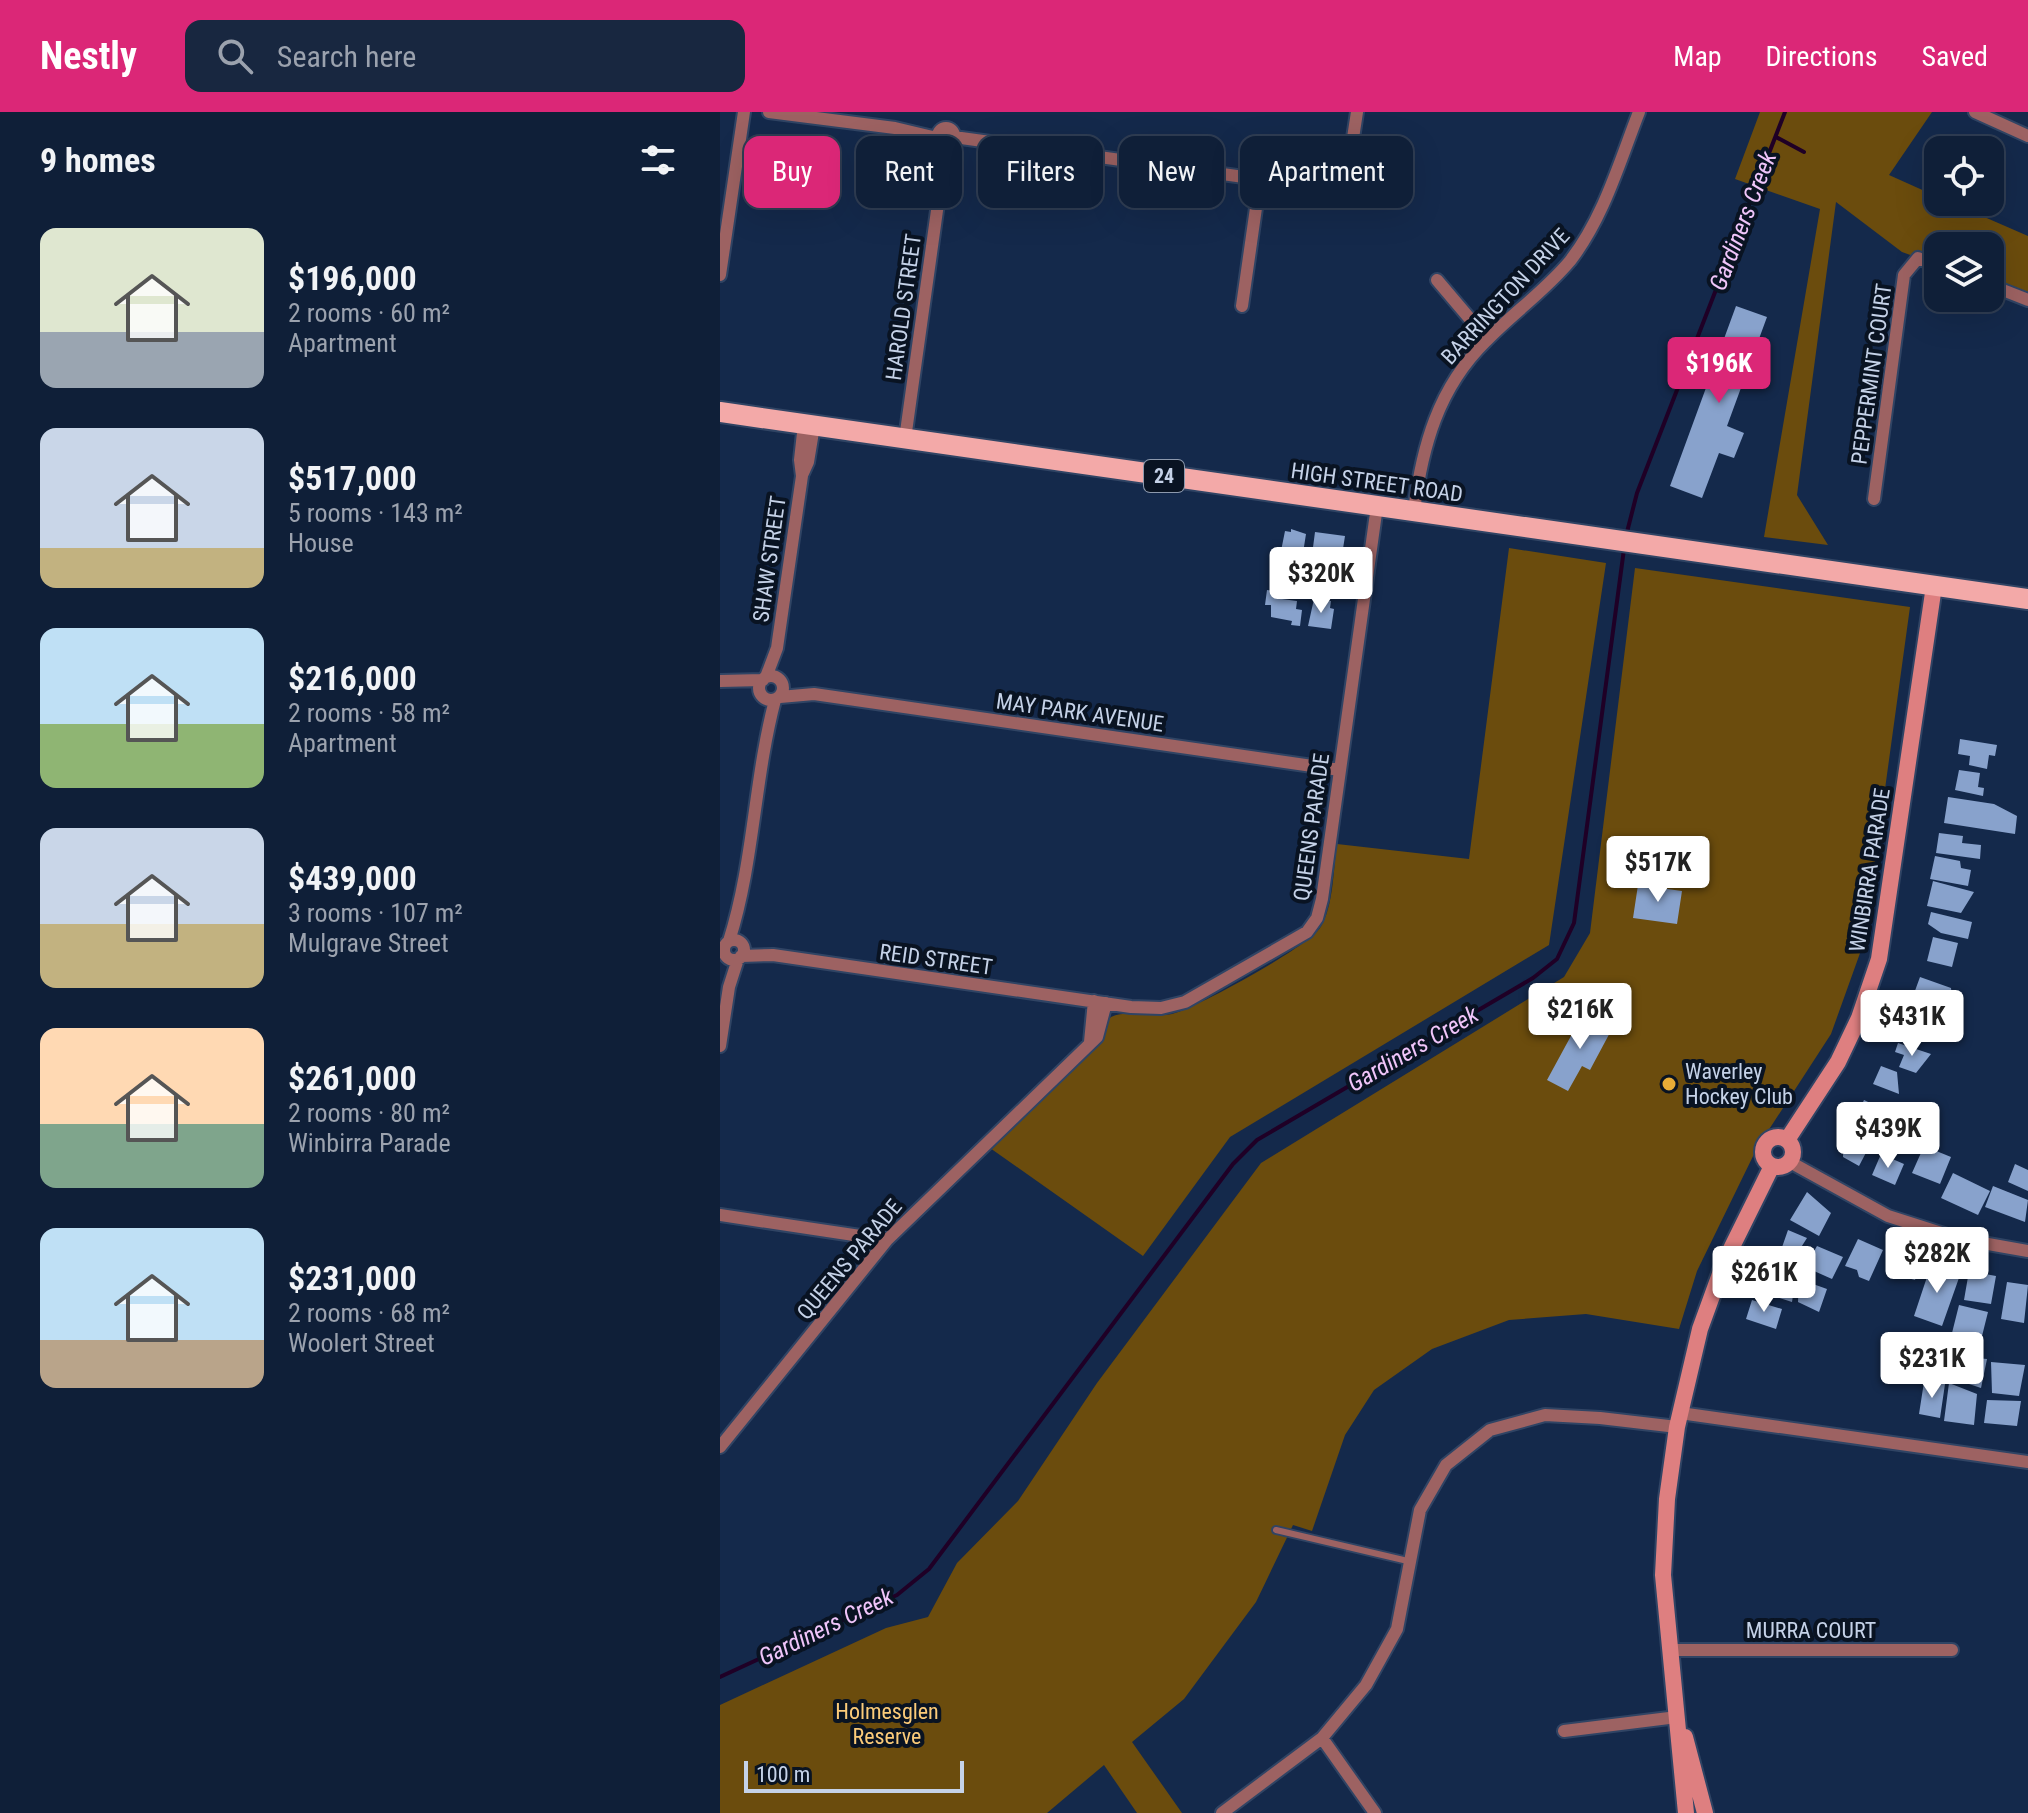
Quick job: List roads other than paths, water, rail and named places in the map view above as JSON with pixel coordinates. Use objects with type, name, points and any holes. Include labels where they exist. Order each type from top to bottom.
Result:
[{"type":"main road","name":"HIGH STREET ROAD","points":[[720,412],[2028,599]]},
{"type":"street","points":[[720,275],[744,112]]},
{"type":"street","points":[[769,112],[944,136]]},
{"type":"street","name":"HAROLD STREET","points":[[944,136],[945,112]]},
{"type":"street","points":[[1354,136],[1357,112]]},
{"type":"street","points":[[1623,112],[1638,115]]},
{"type":"street","points":[[1975,112],[2028,136]]},
{"type":"street","name":"BARRINGTON DRIVE","points":[[1414,511],[1421,461],[1433,419],[1460,371],[1487,339],[1555,278],[1586,237],[1606,200],[1638,115]]},
{"type":"street","points":[[962,139],[1240,177]]},
{"type":"street","name":"HAROLD STREET","points":[[905,439],[937,208]]},
{"type":"street","points":[[1242,306],[1256,208]]},
{"type":"street","name":"PEPPERMINT COURT","points":[[1874,499],[1904,275],[1918,258],[1924,260]]},
{"type":"street","points":[[1437,280],[1487,339]]},
{"type":"street","points":[[2004,291],[2028,300]]},
{"type":"street","name":"SHAW STREET","points":[[772,680],[802,476],[800,460],[809,425]]},
{"type":"street","name":"QUEENS PARADE","points":[[720,1447],[887,1240],[1090,1042],[1100,1030],[1100,1002],[1148,1008],[1185,1002],[1307,932],[1317,918],[1377,506]]},
{"type":"street","name":"WINBIRRA PARADE","points":[[1787,1140],[1838,1062],[1859,1018],[1879,959],[1934,586]]},
{"type":"street","points":[[770,697],[772,680]]},
{"type":"street","points":[[720,1046],[731,950],[740,909],[772,680]]},
{"type":"street","name":"MAY PARK AVENUE","points":[[725,681],[772,680],[814,694],[1340,770]]},
{"type":"street","name":"MAY PARK AVENUE","points":[[725,681],[770,697],[814,694]]},
{"type":"street","name":"REID STREET","points":[[731,950],[1100,1002]]},
{"type":"street","points":[[1776,1137],[1787,1140],[1793,1148],[1790,1162],[1782,1167],[1772,1166],[1764,1158],[1763,1147],[1776,1137]]},
{"type":"street","points":[[1790,1162],[1888,1216],[1960,1239],[2028,1251]]},
{"type":"street","points":[[1686,1813],[1663,1575],[1667,1499],[1678,1420],[1700,1329],[1724,1263],[1772,1166]]},
{"type":"street","points":[[720,1215],[887,1240]]},
{"type":"street","points":[[1222,1813],[1322,1738],[1366,1685],[1397,1629],[1420,1510],[1446,1465],[1490,1430],[1545,1415],[1678,1420],[2028,1462]]},
{"type":"street","name":"MURRA COURT","points":[[1670,1650],[1952,1650]]},
{"type":"street","points":[[1564,1731],[1677,1717]]},
{"type":"street","points":[[1677,1717],[1705,1813]]},
{"type":"street","points":[[1322,1738],[1375,1813]]},
{"type":"lane","points":[[1276,1530],[1412,1562]]},
{"type":"waterway","name":"Gardiners Creek","points":[[1626,536],[1637,493],[1785,112]]},
{"type":"waterway","points":[[1776,137],[1804,152]]},
{"type":"waterway","name":"Gardiners Creek","points":[[720,1677],[897,1595],[929,1569],[1233,1164],[1257,1140],[1533,978],[1557,959],[1574,923],[1624,549]]},
{"type":"place","name":"Waverley Hockey Club","points":[[1669,1084]]},
{"type":"park label","name":"Holmesglen Reserve","points":[[887,1724]]}]
